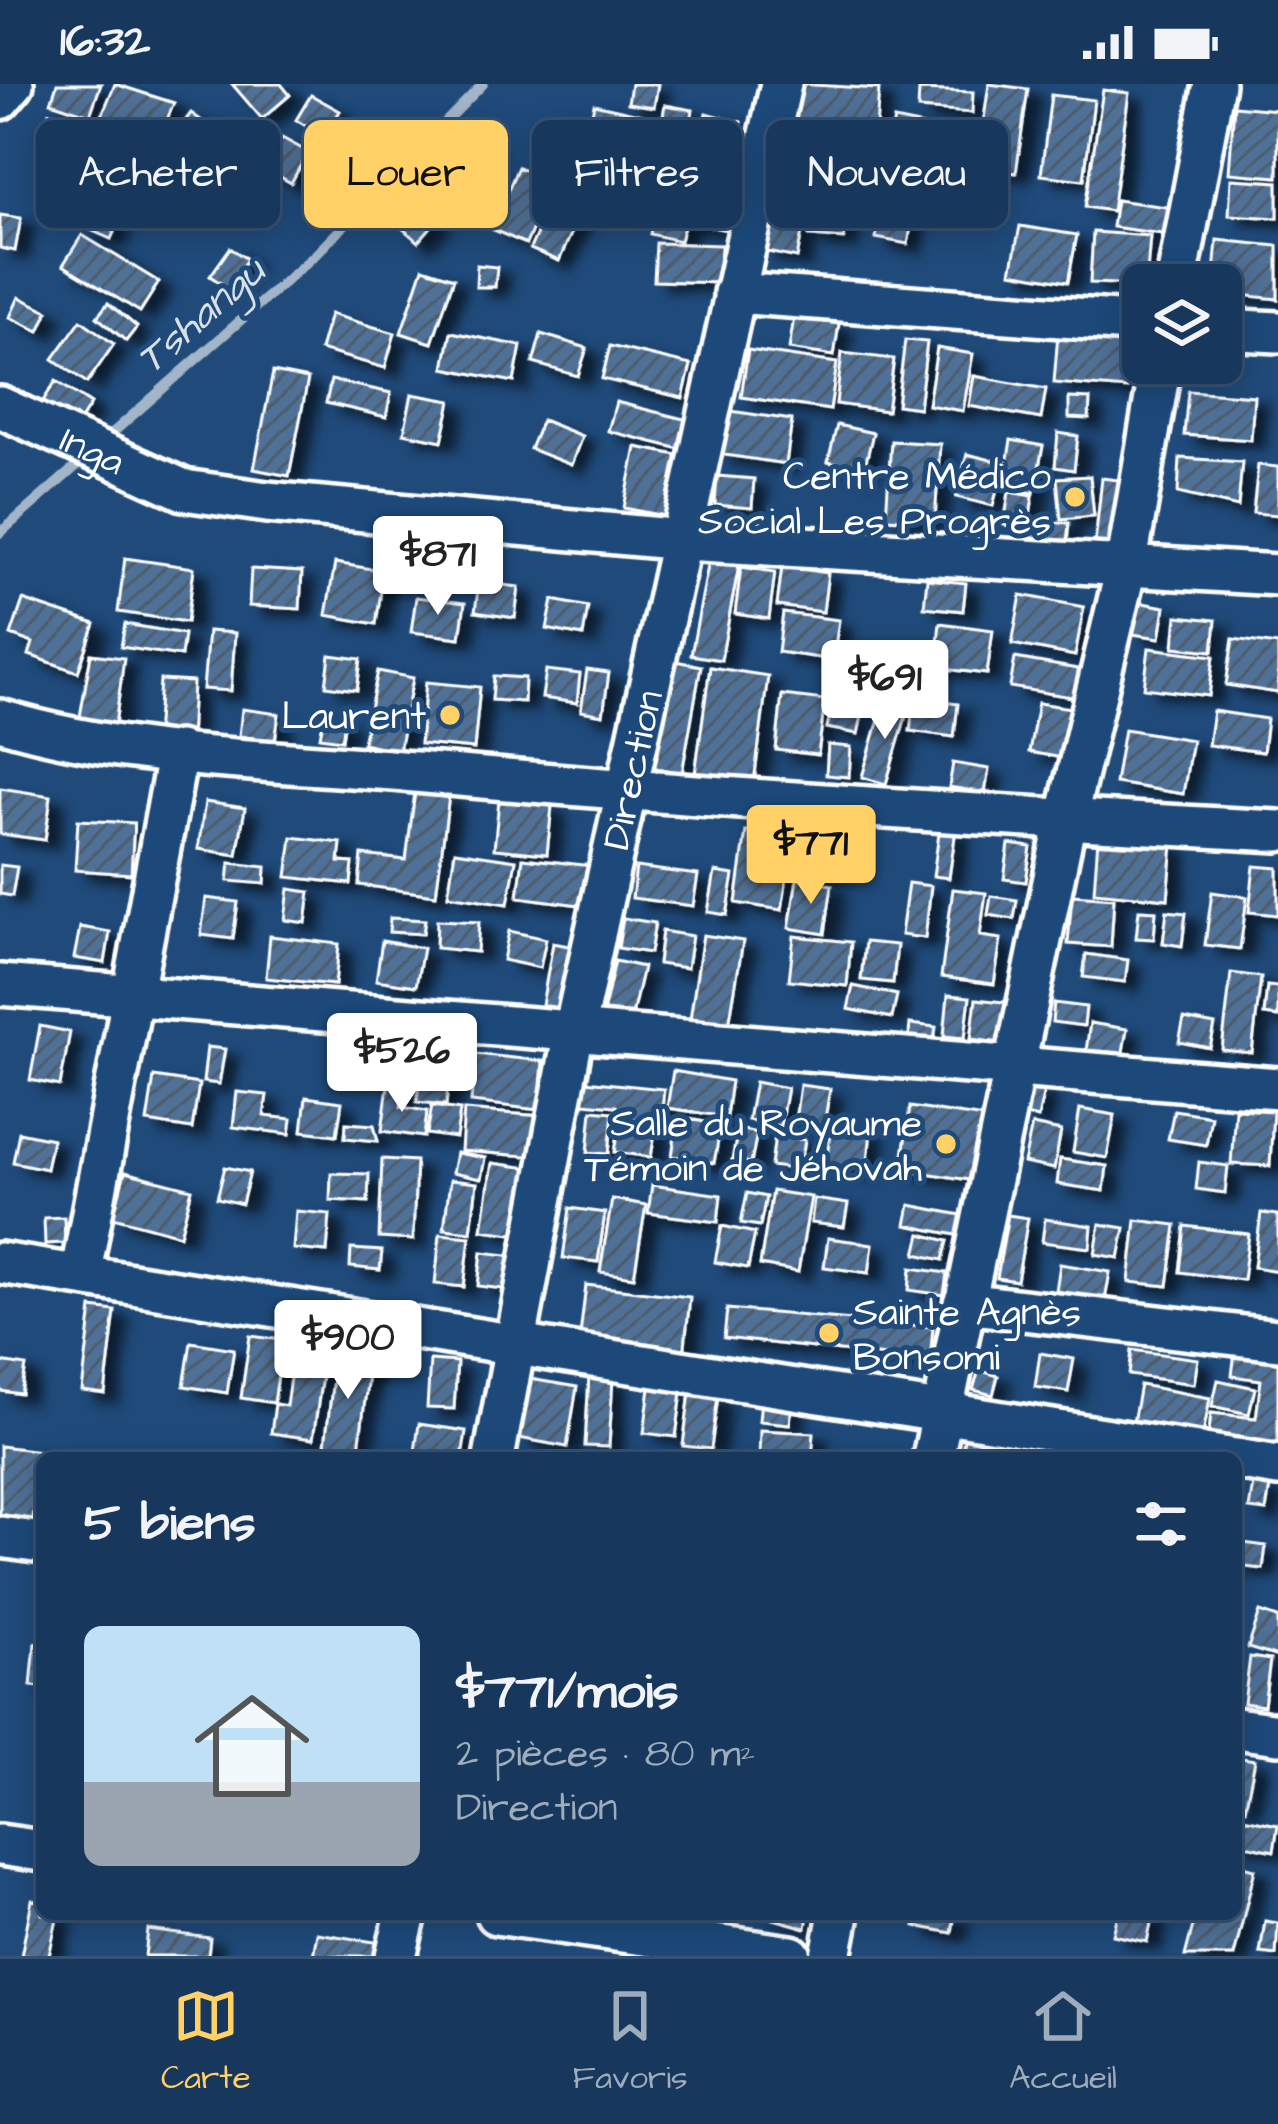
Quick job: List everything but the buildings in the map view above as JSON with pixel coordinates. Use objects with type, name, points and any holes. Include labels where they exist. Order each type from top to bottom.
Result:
[{"type":"street","points":[[0,99],[13,84]]},
{"type":"street","name":"Direction","points":[[495,1452],[574,1030],[781,84]]},
{"type":"street","points":[[1180,264],[1214,84]]},
{"type":"street","points":[[734,293],[1122,321]]},
{"type":"street","points":[[1242,329],[1278,332]]},
{"type":"street","points":[[933,1452],[1066,820],[1126,568],[1157,384]]},
{"type":"street","name":"Inga","points":[[0,407],[184,490],[683,540],[1278,575]]},
{"type":"street","points":[[0,720],[49,734],[178,751],[626,791],[1278,832]]},
{"type":"street","points":[[81,1272],[178,751]]},
{"type":"street","points":[[0,985],[1278,1088]]},
{"type":"street","points":[[0,1263],[81,1272],[514,1349],[1188,1452]]},
{"type":"street","points":[[964,1303],[1278,1340]]},
{"type":"street","points":[[1242,1461],[1278,1466]]},
{"type":"street","points":[[0,1537],[36,1542]]},
{"type":"street","points":[[1242,1729],[1278,1734]]},
{"type":"street","points":[[0,1845],[36,1849]]},
{"type":"street","points":[[396,1956],[405,1920]]},
{"type":"street","points":[[538,1920],[791,1956]]},
{"type":"street","points":[[831,1956],[838,1920]]},
{"type":"waterway","name":"Tshangu","points":[[101,443],[315,255],[483,84]]},
{"type":"waterway","name":"Tshangu","points":[[0,533],[88,456]]},
{"type":"place","name":"Centre Médico Social Les Progrès","points":[[1075,497]]},
{"type":"place","name":"Laurent","points":[[450,715]]},
{"type":"place","name":"Salle du Royaume Témoin de Jéhovah","points":[[946,1144]]},
{"type":"place","name":"Sainte Agnès Bonsomi","points":[[829,1333]]}]
